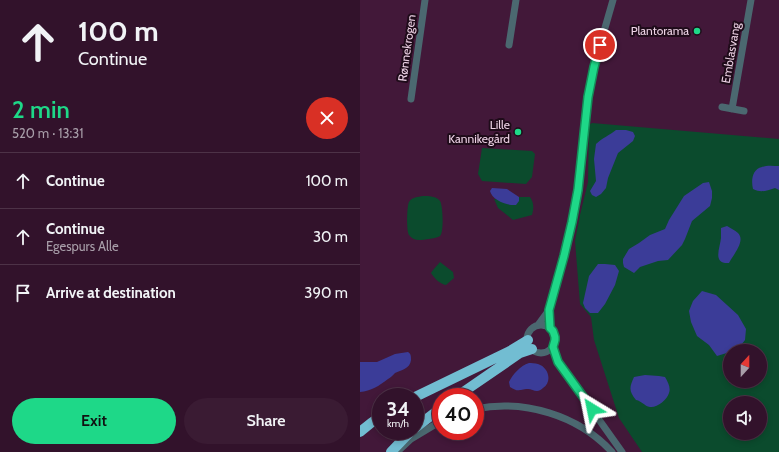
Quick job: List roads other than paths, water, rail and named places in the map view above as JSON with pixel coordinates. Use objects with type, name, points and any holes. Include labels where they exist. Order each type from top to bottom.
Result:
[{"type":"highway","points":[[469,388],[520,354],[530,344]]},
{"type":"highway","points":[[424,393],[510,351],[530,344]]},
{"type":"highway","points":[[424,421],[432,415]]},
{"type":"highway","points":[[360,432],[372,422]]},
{"type":"highway","points":[[391,452],[402,440]]},
{"type":"street","name":"Rønnekrogen","points":[[411,99],[425,0]]},
{"type":"street","points":[[509,45],[516,0]]},
{"type":"street","points":[[550,328],[549,310],[564,256],[576,204],[585,114],[591,81],[613,0]]},
{"type":"street","name":"Emblasvang","points":[[732,109],[751,0]]},
{"type":"street","points":[[722,107],[744,111]]},
{"type":"street","points":[[549,310],[538,325],[534,327],[528,335],[530,344],[539,352],[546,352],[553,347]]},
{"type":"street","points":[[538,325],[543,325],[553,331],[555,337],[553,347],[558,362]]},
{"type":"street","points":[[546,352],[558,362],[622,452]]},
{"type":"street","points":[[484,408],[530,408],[564,418],[587,431],[612,452]]},
{"type":"street","points":[[397,452],[411,439],[432,426]]},
{"type":"place","name":"Plantorama","points":[[697,31]]},
{"type":"place","name":"Lille Kannikegård","points":[[518,132]]}]
